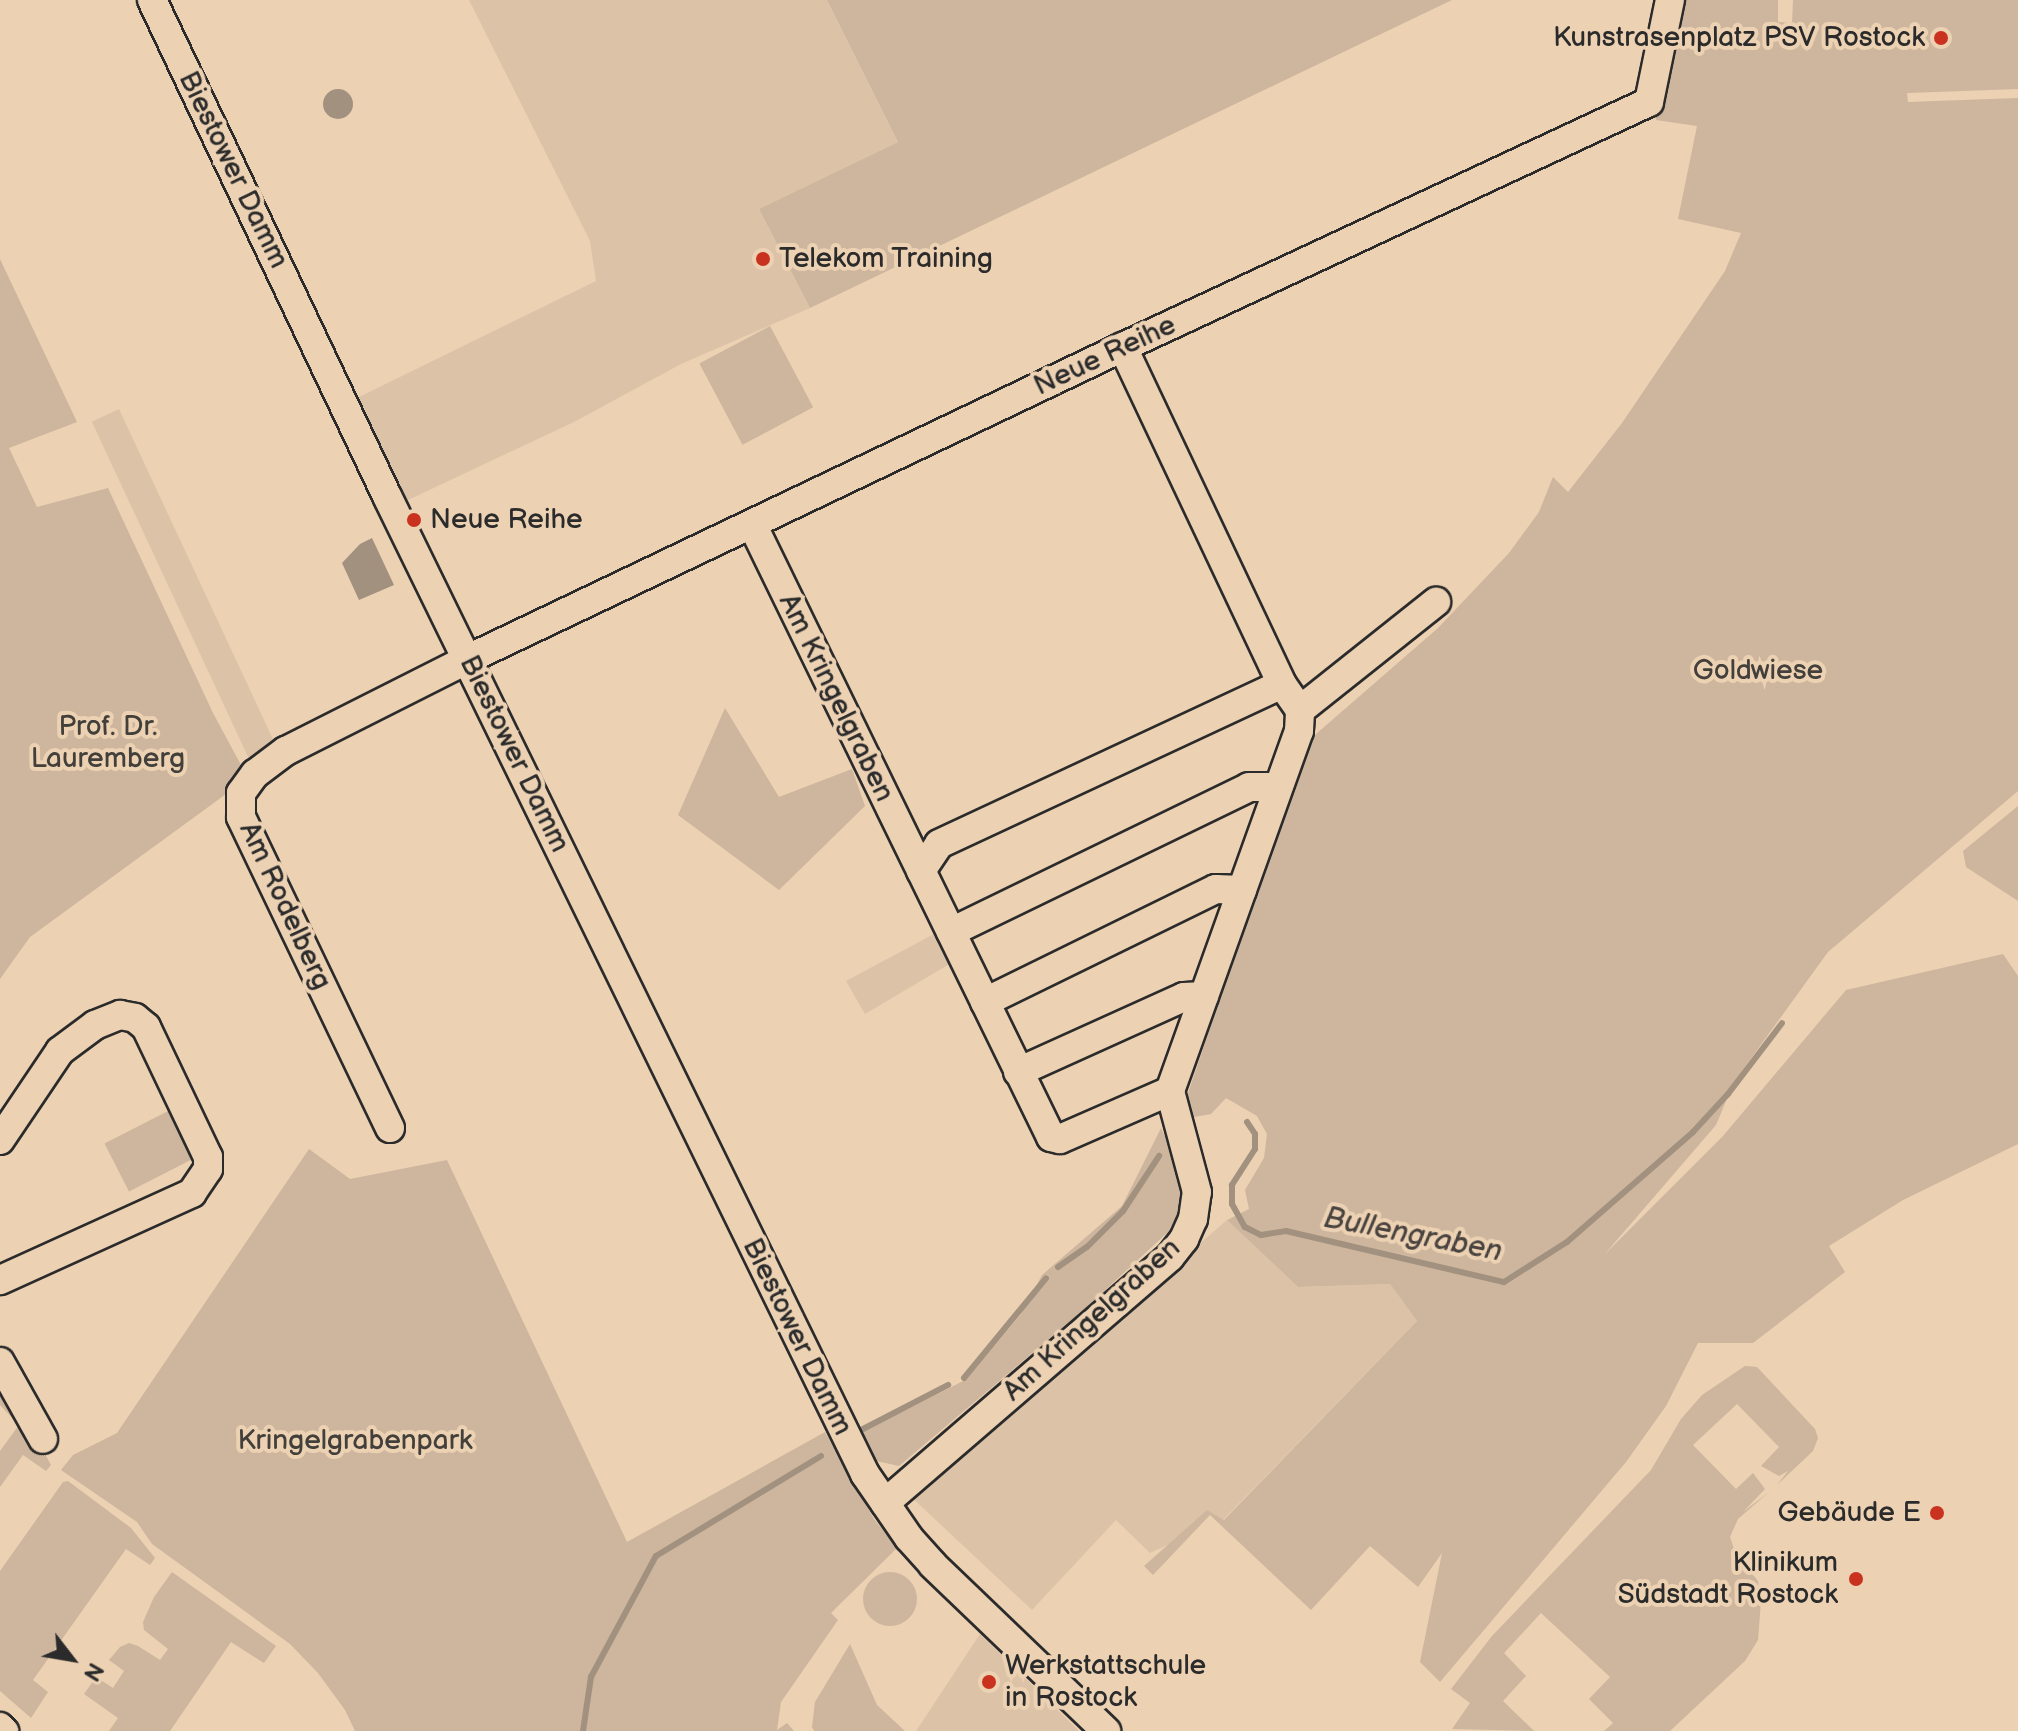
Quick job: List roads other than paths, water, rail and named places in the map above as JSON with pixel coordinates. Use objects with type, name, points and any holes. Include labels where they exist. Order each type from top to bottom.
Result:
[{"type":"street","name":"Biestower Damm","points":[[152,0],[839,1425],[885,1503],[933,1565],[1106,1731]]},
{"type":"street","name":"Neue Reihe","points":[[468,659],[1123,347],[1649,102],[1670,0]]},
{"type":"street","points":[[1123,347],[1282,684],[1300,710],[1299,731],[1170,1091]]},
{"type":"street","name":"Am Kringelgraben","points":[[752,524],[1042,1124],[1051,1137],[1060,1139],[1170,1091],[1197,1192],[1193,1219],[1184,1239],[1170,1257],[885,1503]]},
{"type":"street","points":[[1300,710],[1436,602]]},
{"type":"street","name":"Am Rodelberg","points":[[390,1128],[241,817],[241,793],[255,774],[286,751],[468,659]]},
{"type":"street","points":[[921,871],[939,844],[1282,684]]},
{"type":"street","points":[[951,932],[1249,787],[1278,787]]},
{"type":"street","points":[[985,1002],[1216,889],[1242,890]]},
{"type":"street","points":[[1018,1072],[1184,997],[1204,996]]},
{"type":"street","points":[[0,1140],[60,1051],[95,1025],[120,1015],[135,1018],[146,1027],[208,1157],[208,1169],[192,1193],[0,1280]]},
{"type":"street","points":[[0,1362],[43,1439]]},
{"type":"waterway","name":"Bullengraben","points":[[1247,1122],[1255,1134],[1255,1149],[1232,1185],[1232,1204],[1245,1227],[1261,1235],[1286,1231],[1504,1282],[1567,1242],[1693,1132],[1728,1094],[1782,1023]]},
{"type":"waterway","points":[[1058,1267],[1087,1247],[1123,1211],[1159,1156]]},
{"type":"waterway","points":[[964,1378],[1046,1278]]},
{"type":"waterway","points":[[863,1429],[948,1385]]},
{"type":"waterway","points":[[583,1731],[591,1677],[656,1556],[821,1456]]},
{"type":"place","name":"Kunstrasenplatz PSV Rostock","points":[[1941,38]]},
{"type":"place","name":"Telekom Training","points":[[763,259]]},
{"type":"place","name":"Neue Reihe","points":[[414,520]]},
{"type":"place","name":"Gebäude E","points":[[1937,1513]]},
{"type":"place","name":"Klinikum Südstadt Rostock","points":[[1856,1579]]},
{"type":"place","name":"Werkstattschule in Rostock","points":[[989,1682]]},
{"type":"park label","name":"Goldwiese","points":[[1758,671]]},
{"type":"park label","name":"Prof. Dr. Lauremberg","points":[[108,743]]},
{"type":"park label","name":"Kringelgrabenpark","points":[[355,1441]]}]
